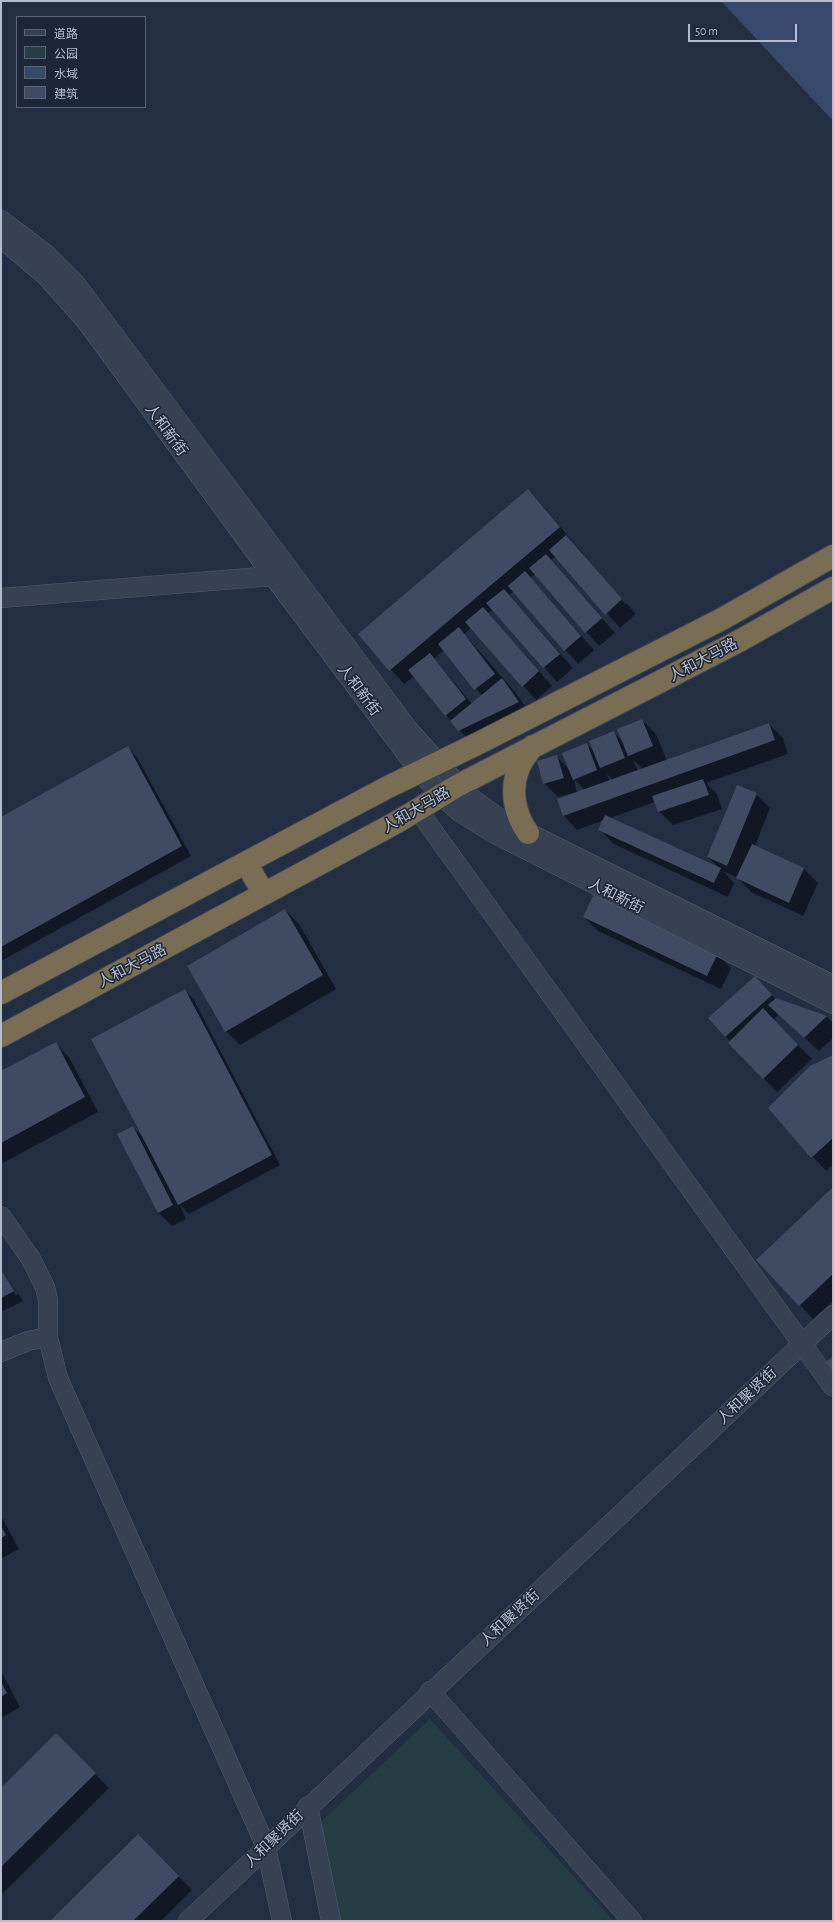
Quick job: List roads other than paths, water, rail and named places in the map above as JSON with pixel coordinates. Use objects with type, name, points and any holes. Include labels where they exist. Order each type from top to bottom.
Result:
[{"type":"highway","name":"人和大马路","points":[[1,993],[388,787],[429,768],[682,640],[774,591],[833,556]]},
{"type":"highway","name":"人和大马路","points":[[1,1036],[418,810],[449,790],[745,638],[833,588]]},
{"type":"highway","points":[[528,833],[517,813],[514,797],[515,782],[518,770],[533,746]]},
{"type":"highway","points":[[246,862],[264,894]]},
{"type":"street","name":"人和新街","points":[[1,220],[37,246],[75,283],[408,729],[429,768]]},
{"type":"street","name":"人和新街","points":[[1,238],[46,276],[86,320],[273,576],[429,768],[449,790],[459,812],[497,835],[833,1004]]},
{"type":"street","points":[[1,598],[273,576]]},
{"type":"street","name":"人和新街","points":[[449,790],[478,804],[499,818],[528,833],[833,985]]},
{"type":"street","points":[[418,810],[833,1387]]},
{"type":"street","points":[[1,1216],[31,1259],[45,1287],[48,1300],[48,1337],[58,1378],[270,1843],[292,1921]]},
{"type":"street","name":"人和聚贤街","points":[[188,1921],[430,1691],[574,1560],[833,1315]]},
{"type":"street","points":[[1,1352],[28,1341],[48,1337]]},
{"type":"street","points":[[430,1691],[632,1921]]},
{"type":"street","points":[[308,1806],[331,1921]]},
{"type":"street","points":[[270,1843],[282,1921]]},
{"type":"water","points":[[721,1],[833,1],[833,121]]}]
